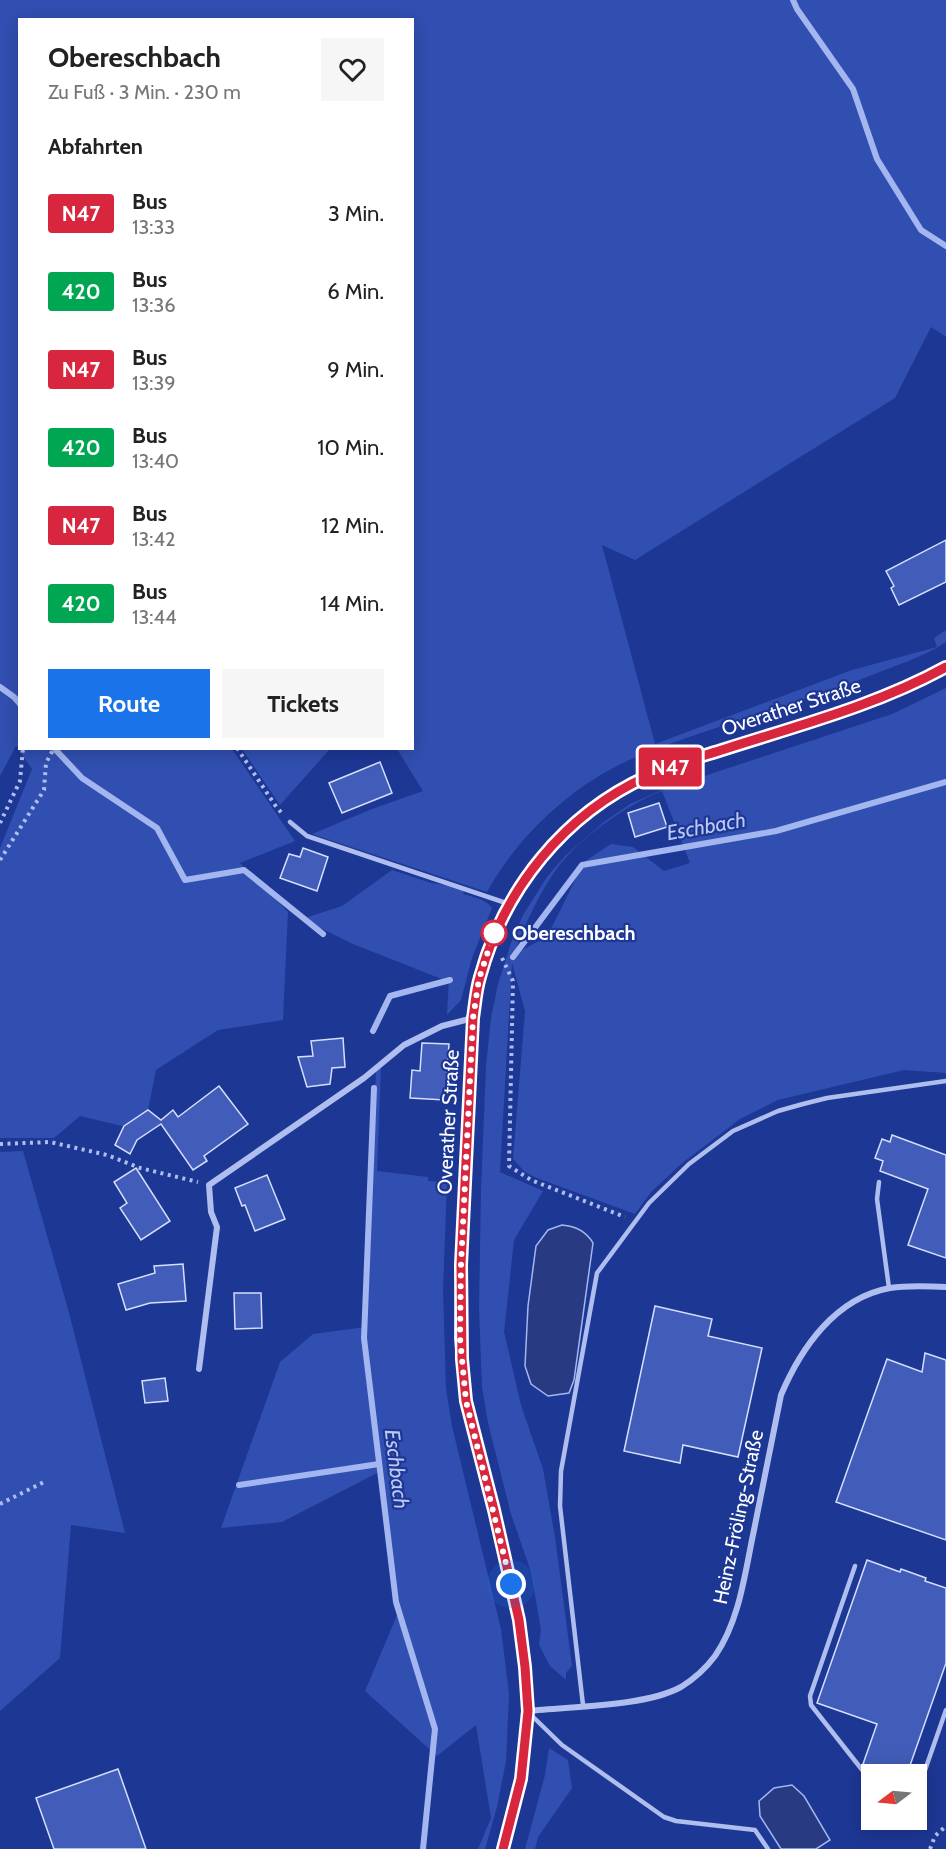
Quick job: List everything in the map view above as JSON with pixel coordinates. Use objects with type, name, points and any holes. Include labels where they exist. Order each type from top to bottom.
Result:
[{"type":"main road","name":"Overather Straße","points":[[503,1849],[521,1779],[528,1711],[525,1667],[519,1620],[466,1401],[462,1359],[461,1265],[473,1018],[479,979],[492,938],[509,904],[531,869],[556,840],[577,821],[624,788],[672,766],[849,710],[907,687],[946,667]]},
{"type":"street","points":[[199,1369],[217,1227],[211,1212],[209,1185],[364,1078],[404,1045],[442,1026],[473,1018]]},
{"type":"street","name":"Heinz-Fröling-Straße","points":[[528,1711],[653,1698],[681,1687],[701,1672],[716,1655],[741,1594],[781,1395],[792,1370],[810,1341],[833,1316],[860,1299],[889,1288],[946,1287]]},
{"type":"lane","points":[[290,822],[307,836],[509,904]]},
{"type":"lane","points":[[583,1706],[560,1506],[561,1471],[597,1272],[649,1203],[689,1164],[733,1131],[778,1111],[827,1098],[946,1081]]},
{"type":"lane","points":[[879,1182],[877,1199],[889,1288]]},
{"type":"lane","points":[[855,1566],[810,1696],[811,1704],[861,1768]]},
{"type":"lane","points":[[927,1764],[946,1710]]},
{"type":"lane","points":[[528,1711],[562,1745],[664,1817],[676,1821],[755,1830],[768,1849]]},
{"type":"path","points":[[0,823],[20,781],[23,750]]},
{"type":"path","points":[[0,860],[44,790],[46,763],[53,750]]},
{"type":"path","points":[[238,750],[277,808],[290,822]]},
{"type":"path","points":[[492,938],[513,981],[509,1166],[531,1180],[635,1222]]},
{"type":"path","points":[[0,1144],[50,1142],[107,1155],[140,1167],[209,1185]]},
{"type":"path","points":[[0,1504],[44,1482]]},
{"type":"path","points":[[930,1849],[935,1836],[946,1826]]},
{"type":"shaded area","points":[[0,0],[946,0],[946,337],[931,327],[895,398],[635,560],[602,545],[655,744],[852,670],[937,647],[934,638],[946,630],[946,642],[937,648],[917,657],[867,677],[671,744],[610,770],[566,799],[535,827],[509,858],[487,892],[312,834],[423,791],[398,750],[414,750],[414,18],[18,18],[18,749],[16,746],[0,776]]},
{"type":"shaded area","points":[[946,688],[946,1073],[904,1070],[778,1100],[740,1119],[681,1164],[651,1192],[635,1214],[537,1178],[525,1172],[513,1159],[525,1011],[512,963],[500,1172],[543,1191],[514,1240],[504,1332],[521,1405],[543,1469],[555,1537],[572,1666],[566,1673],[566,1680],[550,1666],[539,1645],[541,1630],[531,1572],[511,1514],[488,1423],[482,1387],[479,1308],[486,1066],[491,1018],[498,984],[523,915],[547,877],[565,856],[588,836],[555,871],[537,901],[514,954],[547,937],[584,862],[611,844],[633,847],[664,871],[690,863],[662,791],[619,814],[590,835],[630,804],[662,790],[892,714]]},
{"type":"shaded area","points":[[19,750],[233,750],[295,841],[240,863],[288,912],[283,1020],[218,1030],[156,1070],[148,1110],[122,1126],[80,1116],[54,1138],[0,1138],[0,848],[32,769]]},
{"type":"shaded area","points":[[243,750],[329,750],[280,805]]},
{"type":"shaded area","points":[[392,870],[431,883],[465,888],[463,894],[483,900],[492,908],[472,958],[461,1000],[447,1015],[449,979],[444,980],[353,944],[302,919],[342,906]]},
{"type":"shaded area","points":[[381,1068],[377,1171],[428,1177],[428,1181],[447,1182],[443,1290],[446,1389],[452,1426],[501,1629],[509,1694],[506,1761],[497,1807],[485,1849],[478,1849],[491,1818],[476,1725],[437,1756],[365,1691],[398,1613],[381,1471],[282,1522],[221,1528],[280,1362],[313,1334],[366,1327],[376,1071]]},
{"type":"shaded area","points":[[23,1151],[68,1309],[125,1533],[71,1525],[60,1658],[0,1711],[0,1152]]},
{"type":"shaded area","points":[[562,1225],[580,1230],[593,1243],[574,1380],[569,1393],[548,1396],[531,1384],[525,1366],[528,1306],[536,1246],[548,1230]]},
{"type":"shaded area","points":[[549,1748],[568,1760],[572,1788],[538,1837],[535,1849],[525,1849],[545,1775]]},
{"type":"shaded area","points":[[792,1785],[804,1796],[830,1840],[816,1849],[781,1849],[760,1816],[759,1801],[774,1788]]},
{"type":"building","points":[[946,540],[946,582],[899,605],[891,588],[894,586],[886,571]]},
{"type":"building","points":[[380,762],[392,793],[342,813],[329,783]]},
{"type":"building","points":[[659,803],[667,827],[635,837],[628,813]]},
{"type":"building","points":[[303,848],[328,857],[317,891],[280,878],[289,854],[300,857]]},
{"type":"building","points":[[343,1038],[345,1067],[332,1068],[330,1084],[307,1087],[298,1057],[313,1056],[311,1041]]},
{"type":"building","points":[[422,1043],[449,1044],[445,1100],[410,1098],[412,1070],[420,1071]]},
{"type":"building","points":[[219,1086],[248,1124],[204,1156],[207,1161],[193,1170],[161,1124],[137,1140],[130,1154],[115,1145],[124,1126],[148,1110],[161,1120],[173,1110],[178,1117]]},
{"type":"building","points":[[892,1135],[946,1155],[946,1258],[908,1245],[928,1189],[880,1171],[883,1161],[875,1158],[882,1139],[890,1142]]},
{"type":"building","points":[[136,1168],[170,1221],[141,1240],[120,1208],[127,1203],[114,1182]]},
{"type":"building","points":[[267,1175],[285,1219],[255,1231],[245,1205],[242,1206],[235,1188]]},
{"type":"building","points":[[183,1264],[186,1301],[150,1303],[126,1310],[118,1284],[155,1273],[154,1266]]},
{"type":"building","points":[[234,1293],[261,1293],[262,1328],[235,1329]]},
{"type":"building","points":[[655,1306],[712,1319],[708,1336],[762,1348],[738,1457],[683,1445],[680,1463],[624,1451]]},
{"type":"building","points":[[925,1353],[946,1360],[946,1540],[836,1502],[887,1359],[922,1372]]},
{"type":"building","points":[[165,1378],[168,1401],[145,1403],[142,1381]]},
{"type":"building","points":[[867,1560],[900,1572],[901,1569],[946,1588],[946,1663],[911,1764],[863,1764],[877,1724],[817,1703]]},
{"type":"building","points":[[118,1769],[146,1849],[54,1849],[36,1798]]},
{"type":"waterway","points":[[793,0],[853,89],[877,159],[921,230],[946,246]]},
{"type":"waterway","points":[[0,687],[18,702]]},
{"type":"waterway","points":[[56,750],[82,778],[157,828],[185,880],[244,870],[323,934]]},
{"type":"waterway","name":"Eschbach","points":[[513,957],[582,865],[776,831],[946,782]]},
{"type":"waterway","name":"Eschbach","points":[[373,1031],[390,996],[450,980]]},
{"type":"waterway","name":"Eschbach","points":[[374,1088],[364,1338],[396,1602],[435,1729],[423,1849]]},
{"type":"waterway","points":[[239,1485],[379,1464]]},
{"type":"bus line","name":"N47","points":[[503,1849],[521,1779],[528,1711],[525,1667],[519,1620],[466,1401],[460,1338],[466,1136],[473,1018],[479,979],[492,938],[521,883],[556,840],[577,821],[624,788],[672,766],[849,710],[907,687],[946,667]]},
{"type":"place","name":"Obereschbach","points":[[494,933]]},
{"type":"route","points":[[494,933],[479,979],[473,1018],[466,1136],[460,1338],[466,1401],[511,1584]]}]
